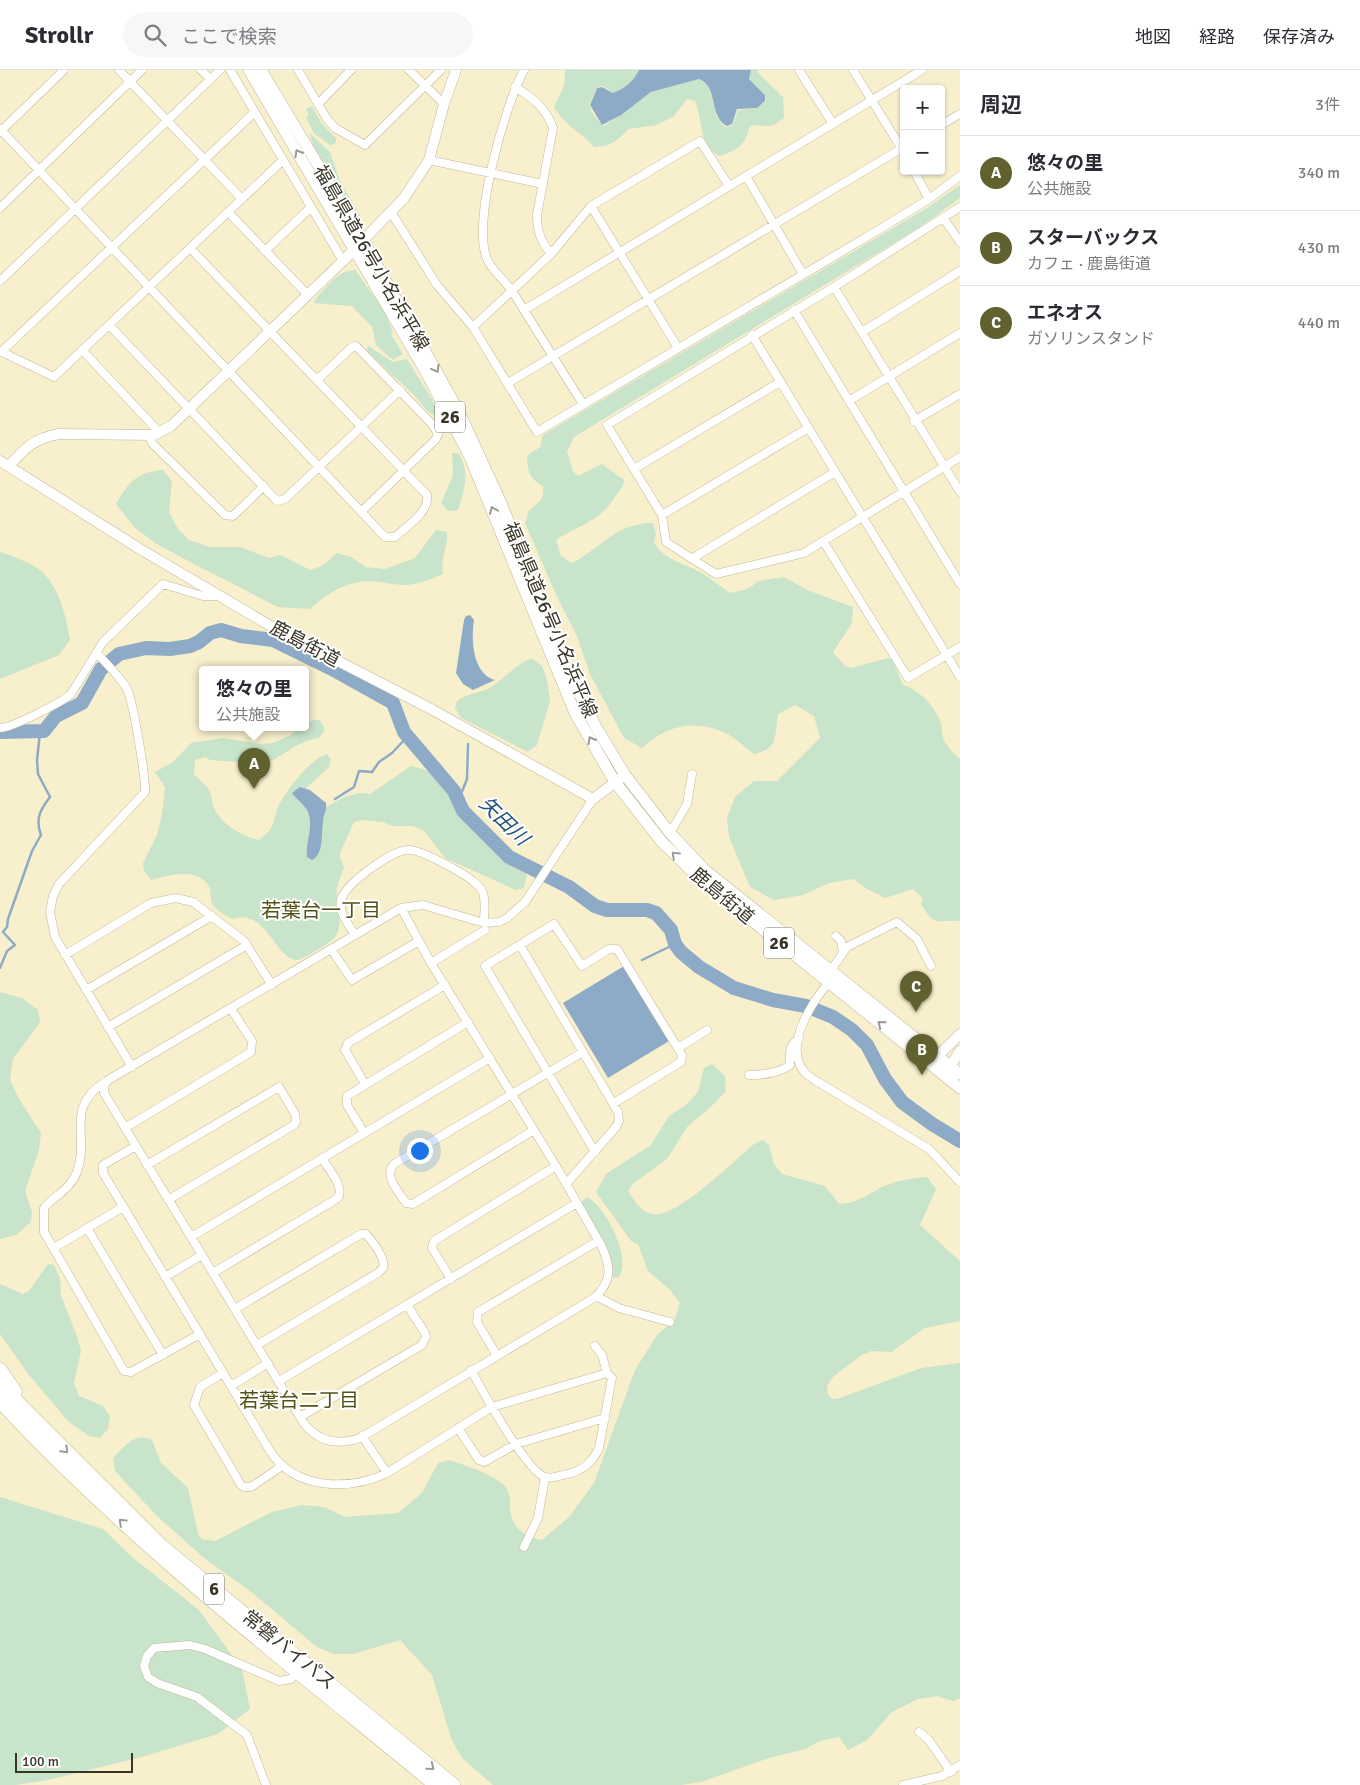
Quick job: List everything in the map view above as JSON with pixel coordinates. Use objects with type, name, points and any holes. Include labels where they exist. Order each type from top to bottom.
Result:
[{"type":"highway","points":[[0,1370],[31,1416]]},
{"type":"highway","name":"常磐バイパス","points":[[0,1385],[161,1546],[406,1754],[436,1785]]},
{"type":"highway","name":"常磐バイパス","points":[[0,1401],[46,1451],[158,1555],[298,1671],[406,1754],[453,1785]]},
{"type":"main road","name":"26","points":[[250,70],[426,372],[470,457],[575,713],[615,782]]},
{"type":"main road","name":"福島県道26号小名浜平線","points":[[261,70],[363,240],[460,414],[501,503],[571,678],[596,727],[625,775],[670,833],[705,870],[934,1060],[947,1070],[960,1074]]},
{"type":"main road","name":"鹿島街道","points":[[615,782],[662,842],[699,878],[829,982],[934,1060]]},
{"type":"main road","name":"26","points":[[947,1070],[960,1088]]},
{"type":"street","points":[[64,70],[0,131],[385,537],[395,537],[421,514],[428,499],[427,495],[190,248]]},
{"type":"street","points":[[119,70],[242,199]]},
{"type":"street","points":[[0,208],[142,70]]},
{"type":"street","points":[[202,70],[210,80]]},
{"type":"street","points":[[0,281],[220,70]]},
{"type":"street","points":[[230,70],[343,261]]},
{"type":"street","points":[[298,70],[335,128],[365,145],[441,70]]},
{"type":"street","points":[[318,104],[351,70]]},
{"type":"street","points":[[409,70],[444,104]]},
{"type":"street","points":[[4,463],[34,441],[59,434],[149,435],[160,433],[189,409],[355,249],[391,212],[417,180],[428,160],[456,70]]},
{"type":"street","points":[[524,70],[515,87],[505,114],[483,218],[482,243],[488,262],[513,292],[583,404]]},
{"type":"street","points":[[799,70],[832,124]]},
{"type":"street","points":[[853,70],[871,102],[900,146]]},
{"type":"street","points":[[524,310],[871,102],[917,71]]},
{"type":"street","points":[[515,87],[536,100],[549,116],[553,128],[537,215],[537,228],[540,240],[551,254]]},
{"type":"street","points":[[255,112],[1,352],[54,377],[283,160]]},
{"type":"street","points":[[945,123],[960,114]]},
{"type":"street","points":[[473,327],[513,292],[551,254],[591,206],[700,142],[728,186]]},
{"type":"street","points":[[508,383],[900,152]]},
{"type":"street","points":[[428,160],[543,184]]},
{"type":"street","points":[[916,175],[930,198]]},
{"type":"street","points":[[746,176],[803,274]]},
{"type":"street","points":[[391,212],[437,285],[473,327],[537,432],[930,198],[960,176]]},
{"type":"street","points":[[591,206],[678,348]]},
{"type":"street","points":[[960,207],[944,219],[834,287],[752,335],[607,425],[662,515],[666,542],[716,574],[804,553],[960,457]]},
{"type":"street","points":[[265,251],[311,208]]},
{"type":"street","points":[[228,212],[307,294]]},
{"type":"street","points":[[944,219],[960,242]]},
{"type":"street","points":[[862,332],[960,271]]},
{"type":"street","points":[[834,287],[914,421],[960,492]]},
{"type":"street","points":[[794,310],[960,584]]},
{"type":"street","points":[[109,325],[277,501],[285,500],[400,390]]},
{"type":"street","points":[[849,401],[960,333]]},
{"type":"street","points":[[752,335],[960,678]]},
{"type":"street","points":[[317,380],[352,347],[356,346],[432,424],[438,434],[436,439],[361,512]]},
{"type":"street","points":[[82,350],[160,433]]},
{"type":"street","points":[[634,469],[780,382]]},
{"type":"street","points":[[914,421],[960,394]]},
{"type":"street","points":[[662,515],[808,428]]},
{"type":"street","points":[[149,435],[152,444],[225,515],[233,516],[264,486]]},
{"type":"street","name":"鹿島街道","points":[[4,463],[140,549],[274,628],[431,709],[593,799]]},
{"type":"street","points":[[693,558],[835,472]]},
{"type":"street","points":[[824,541],[908,678],[960,647]]},
{"type":"street","points":[[0,728],[16,724],[64,700],[76,687],[86,666],[103,642],[163,584],[204,596],[221,596]]},
{"type":"street","points":[[96,653],[128,692],[146,784],[145,792],[68,873],[55,891],[51,903],[51,921],[55,937],[132,1067]]},
{"type":"street","points":[[670,833],[687,804],[692,774]]},
{"type":"street","points":[[431,963],[484,927],[499,922],[521,908],[593,799],[625,775]]},
{"type":"street","points":[[355,935],[341,909],[341,900],[345,892],[360,875],[399,852],[408,850],[424,854],[473,881],[484,895],[484,927]]},
{"type":"street","points":[[65,955],[158,900],[176,898],[193,902],[247,944],[272,985]]},
{"type":"street","points":[[200,1334],[131,1372],[124,1371],[44,1232],[44,1208],[65,1191],[75,1177],[79,1162],[82,1105],[90,1092],[401,908],[423,905],[484,927]]},
{"type":"street","points":[[108,1080],[104,1086],[104,1093],[300,1417],[312,1432],[328,1441],[349,1442],[362,1436],[496,1354],[596,1296],[604,1287],[609,1273],[607,1258],[556,1166],[431,963],[401,908]]},
{"type":"street","points":[[86,990],[212,916]]},
{"type":"street","points":[[878,931],[886,921]]},
{"type":"street","points":[[901,921],[906,930]]},
{"type":"street","points":[[845,949],[897,922],[923,947],[931,966]]},
{"type":"street","points":[[595,1152],[484,966],[554,924],[582,966],[609,949],[617,949],[683,1058],[681,1062],[614,1103]]},
{"type":"street","points":[[836,936],[845,949]]},
{"type":"street","points":[[834,966],[854,938]]},
{"type":"street","points":[[331,949],[352,980],[419,941]]},
{"type":"street","points":[[108,1026],[247,944]]},
{"type":"street","points":[[520,945],[614,1103],[619,1121],[595,1152],[566,1184]]},
{"type":"street","points":[[829,982],[806,1013],[798,1049],[802,1070],[818,1082],[929,1149],[960,1182]]},
{"type":"street","points":[[365,1084],[345,1050],[348,1043],[445,986]]},
{"type":"street","points":[[125,1128],[251,1052],[252,1042],[231,1009]]},
{"type":"street","points":[[364,1133],[347,1105],[347,1096],[468,1022]]},
{"type":"street","points":[[678,1048],[707,1030]]},
{"type":"street","points":[[934,1060],[960,1034]]},
{"type":"street","points":[[750,1075],[775,1072],[790,1065],[789,1050],[793,1042],[799,1039]]},
{"type":"street","points":[[947,1070],[960,1051]]},
{"type":"street","points":[[534,1130],[413,1204],[406,1203],[390,1177],[394,1164],[583,1052]]},
{"type":"street","points":[[191,1237],[490,1058]]},
{"type":"street","points":[[147,1165],[279,1087],[295,1114],[296,1122],[294,1125],[168,1200]]},
{"type":"street","points":[[136,1146],[103,1165],[102,1169],[231,1386],[282,1466],[291,1473],[311,1480],[348,1485],[370,1481],[387,1473],[492,1407],[607,1373]]},
{"type":"street","points":[[213,1273],[338,1198],[340,1194],[339,1186],[322,1158]]},
{"type":"street","points":[[451,1278],[432,1248],[434,1241],[556,1166]]},
{"type":"street","points":[[279,1381],[577,1203]]},
{"type":"street","points":[[54,1248],[123,1207]]},
{"type":"street","points":[[87,1228],[164,1355]]},
{"type":"street","points":[[235,1309],[361,1234],[366,1234],[369,1238],[383,1261],[383,1268],[378,1273],[257,1345]]},
{"type":"street","points":[[496,1354],[477,1322],[478,1312],[598,1240]]},
{"type":"street","points":[[165,1277],[202,1255]]},
{"type":"street","points":[[596,1296],[619,1308],[670,1322]]},
{"type":"street","points":[[300,1417],[422,1345],[426,1338],[425,1333],[407,1304]]},
{"type":"street","points":[[471,1370],[492,1407],[532,1469],[545,1477],[580,1470],[590,1463],[599,1448],[612,1378],[607,1373],[602,1355],[595,1346]]},
{"type":"street","points":[[231,1386],[268,1364]]},
{"type":"street","points":[[223,1373],[200,1387],[194,1405],[241,1485],[251,1487],[282,1466]]},
{"type":"street","points":[[458,1428],[479,1460],[484,1462],[516,1444],[605,1418]]},
{"type":"street","points":[[362,1436],[387,1473]]},
{"type":"street","points":[[524,1548],[538,1518],[545,1477]]},
{"type":"street","points":[[266,1785],[247,1735],[198,1698],[148,1677],[144,1666],[147,1656],[154,1648],[190,1645],[205,1649],[280,1681],[291,1679],[298,1671]]},
{"type":"street","points":[[919,1732],[928,1739],[951,1772]]},
{"type":"street","points":[[902,1785],[929,1780],[951,1772],[960,1765]]},
{"type":"green space","points":[[565,70],[639,70],[628,84],[613,93],[603,86],[597,87],[589,105],[594,116],[604,126],[652,92],[699,79],[709,89],[720,122],[726,127],[732,125],[738,110],[757,108],[766,101],[765,95],[749,79],[751,70],[758,70],[757,72],[783,97],[784,118],[770,126],[750,126],[740,146],[731,152],[719,156],[712,151],[704,138],[695,101],[687,99],[674,116],[657,125],[628,129],[613,142],[605,146],[594,147],[564,120],[554,107],[564,86]]},
{"type":"green space","points":[[312,106],[322,124],[336,138],[336,142],[331,146],[314,133],[306,118],[309,114],[306,109]]},
{"type":"green space","points":[[309,132],[330,152],[340,181],[361,217],[358,222],[316,155]]},
{"type":"green space","points":[[960,185],[960,198],[920,227],[574,437],[567,452],[573,471],[578,476],[602,464],[624,480],[620,491],[609,506],[595,518],[556,540],[561,556],[572,563],[620,531],[641,524],[653,523],[656,534],[654,543],[658,549],[700,572],[730,593],[747,589],[759,581],[784,577],[807,590],[853,607],[852,623],[833,652],[845,666],[851,668],[888,658],[892,659],[903,685],[915,691],[931,705],[941,723],[945,741],[951,751],[960,759],[960,921],[934,920],[921,904],[923,899],[913,889],[885,898],[867,889],[854,879],[829,883],[803,895],[774,900],[750,887],[729,837],[727,818],[735,797],[754,781],[777,781],[820,738],[814,716],[795,705],[778,714],[776,735],[772,745],[754,754],[729,735],[703,726],[671,729],[651,740],[642,748],[624,738],[590,674],[577,636],[558,599],[525,523],[528,512],[540,502],[543,492],[543,486],[530,474],[527,456],[540,447],[543,435],[927,208]]},
{"type":"green space","points":[[354,268],[384,311],[393,332],[391,334],[403,354],[393,360],[376,345],[372,327],[352,306],[314,303],[316,298],[333,280],[343,273],[353,271]]},
{"type":"green space","points":[[368,346],[393,362],[407,359],[438,409],[435,416],[367,350]]},
{"type":"green space","points":[[452,453],[458,453],[462,460],[465,481],[458,510],[448,511],[441,503],[453,476]]},
{"type":"green space","points":[[163,470],[172,481],[169,512],[178,529],[189,540],[210,547],[240,547],[269,558],[281,555],[310,570],[322,566],[337,553],[351,557],[366,567],[385,569],[415,558],[436,530],[447,532],[442,563],[443,574],[406,585],[373,581],[360,582],[336,590],[310,609],[278,607],[155,543],[134,527],[116,504],[130,484],[140,476]]},
{"type":"green space","points":[[0,552],[33,566],[48,579],[58,594],[70,640],[59,655],[0,679]]},
{"type":"green space","points":[[532,658],[542,666],[547,680],[550,701],[537,745],[528,752],[461,718],[455,708],[457,701],[493,686],[515,668]]},
{"type":"green space","points":[[320,720],[325,730],[319,738],[302,743],[263,764],[210,760],[206,757],[195,760],[194,774],[209,789],[216,812],[226,824],[241,834],[258,840],[264,836],[271,828],[279,805],[287,791],[306,768],[327,754],[331,760],[329,767],[301,793],[321,810],[344,797],[360,793],[370,794],[411,766],[441,774],[450,779],[484,831],[527,875],[524,888],[516,890],[445,858],[424,831],[413,826],[392,826],[383,822],[363,820],[354,822],[340,853],[344,867],[336,893],[340,923],[337,934],[322,947],[296,960],[289,958],[256,922],[243,917],[232,919],[216,909],[212,903],[209,886],[197,876],[182,874],[151,880],[144,871],[143,863],[157,835],[165,787],[155,772],[173,762],[191,743],[223,738],[260,744],[273,743],[296,731],[309,731],[309,722]]},
{"type":"green space","points":[[0,992],[22,998],[38,1010],[40,1022],[13,1059],[10,1080],[19,1099],[41,1133],[39,1150],[25,1191],[32,1212],[31,1222],[16,1235],[0,1239]]},
{"type":"green space","points":[[712,1064],[725,1076],[726,1091],[687,1127],[667,1159],[634,1183],[628,1191],[638,1206],[648,1213],[663,1213],[676,1207],[705,1187],[754,1144],[763,1140],[769,1145],[774,1164],[782,1174],[825,1186],[839,1204],[852,1202],[887,1185],[912,1179],[927,1177],[936,1189],[920,1225],[960,1261],[960,1321],[925,1328],[891,1352],[871,1351],[860,1356],[833,1377],[827,1386],[828,1395],[833,1399],[840,1398],[921,1368],[960,1363],[960,1698],[953,1701],[937,1696],[918,1699],[892,1712],[867,1740],[848,1750],[839,1737],[820,1741],[805,1749],[769,1758],[701,1782],[681,1785],[493,1785],[462,1758],[452,1741],[432,1675],[400,1640],[353,1654],[334,1654],[317,1647],[250,1591],[204,1558],[156,1515],[115,1471],[113,1458],[135,1439],[140,1437],[152,1440],[161,1463],[188,1488],[198,1534],[202,1539],[215,1541],[272,1512],[302,1505],[324,1507],[345,1517],[398,1513],[422,1493],[438,1463],[449,1460],[481,1472],[503,1484],[509,1493],[511,1515],[516,1526],[529,1536],[542,1540],[569,1517],[594,1483],[635,1370],[657,1335],[674,1321],[680,1303],[670,1290],[648,1271],[638,1244],[631,1241],[596,1192],[607,1173],[651,1145],[669,1116],[686,1105],[698,1092],[704,1068]]},
{"type":"green space","points":[[587,1197],[602,1211],[620,1246],[622,1269],[619,1277],[613,1278],[583,1210],[581,1202]]},
{"type":"green space","points":[[48,1264],[54,1265],[60,1278],[61,1296],[81,1351],[74,1383],[79,1396],[103,1406],[110,1416],[108,1429],[100,1438],[89,1436],[69,1422],[29,1375],[0,1334],[0,1284],[23,1294],[29,1291]]},
{"type":"green space","points":[[0,1497],[103,1529],[132,1557],[199,1610],[242,1669],[250,1709],[218,1734],[142,1757],[48,1780],[16,1785],[0,1785]]},
{"type":"water","points":[[639,70],[751,70],[749,79],[765,95],[765,101],[757,108],[737,109],[732,124],[727,126],[717,116],[709,88],[699,79],[651,92],[621,115],[602,125],[590,105],[597,88],[602,87],[613,93],[628,84]]},
{"type":"water","points":[[470,615],[474,620],[473,645],[477,663],[487,676],[495,680],[473,690],[463,684],[456,673],[464,620],[466,616]]},
{"type":"water","points":[[300,787],[310,790],[326,803],[320,849],[312,860],[307,857],[310,818],[305,807],[292,793]]},
{"type":"water","points":[[624,966],[669,1041],[608,1078],[563,1003]]},
{"type":"waterway","name":"矢田川","points":[[0,732],[44,731],[56,716],[82,703],[101,669],[119,654],[146,648],[170,649],[190,646],[199,642],[210,633],[221,630],[241,636],[273,640],[332,669],[393,703],[404,732],[454,791],[463,811],[509,857],[569,887],[595,906],[607,910],[647,910],[656,913],[671,930],[675,944],[681,952],[699,967],[734,988],[773,1000],[806,1006],[833,1017],[852,1030],[867,1045],[885,1079],[902,1102],[932,1124],[960,1141]]},
{"type":"waterway","points":[[0,968],[7,951],[15,945],[3,932],[7,927],[8,919],[32,851],[41,835],[38,824],[39,819],[50,797],[38,774],[37,760],[40,732]]},
{"type":"waterway","points":[[335,799],[354,787],[359,771],[372,772],[379,762],[392,753],[408,736]]},
{"type":"waterway","points":[[459,799],[467,779],[468,744]]},
{"type":"waterway","points":[[642,960],[675,944]]},
{"type":"place","name":"悠々の里","points":[[254,789]]},
{"type":"place","name":"エネオス","points":[[916,1012]]},
{"type":"place","name":"スターバックス","points":[[922,1075]]},
{"type":"district","name":"若葉台一丁目","points":[[321,910]]},
{"type":"district","name":"若葉台二丁目","points":[[299,1400]]}]
